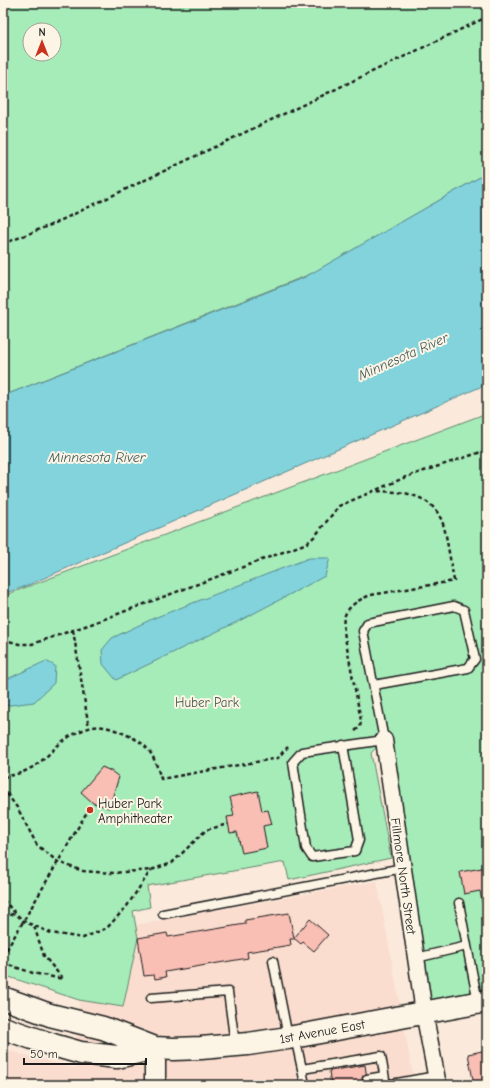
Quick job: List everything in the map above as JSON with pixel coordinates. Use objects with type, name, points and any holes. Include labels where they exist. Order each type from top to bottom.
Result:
[{"type":"main road","name":"1st Avenue East","points":[[3,998],[50,1015],[103,1028],[155,1048]]},
{"type":"main road","name":"1st Avenue East","points":[[3,1028],[53,1045],[81,1052],[117,1057],[155,1048],[235,1045],[291,1037],[482,1002]]},
{"type":"street","name":"Fillmore North Street","points":[[384,740],[424,1012],[437,1081]]},
{"type":"street","points":[[155,1048],[155,1085]]},
{"type":"lane","points":[[343,745],[359,840],[355,851],[312,857],[306,848],[293,762],[302,752],[343,745],[384,740],[363,631],[368,623],[454,606],[464,610],[475,659],[468,668],[374,685]]},
{"type":"lane","points":[[163,914],[403,868]]},
{"type":"lane","points":[[459,903],[466,946],[482,1002]]},
{"type":"lane","points":[[416,958],[466,946]]},
{"type":"lane","points":[[273,961],[291,1037],[302,1069],[305,1085]]},
{"type":"lane","points":[[151,998],[228,992],[235,1045]]},
{"type":"lane","points":[[302,1069],[381,1056],[386,1082]]},
{"type":"lane","points":[[367,1079],[386,1082],[437,1081]]},
{"type":"path","points":[[3,244],[53,224],[487,17]]},
{"type":"path","points":[[3,642],[8,641],[18,644],[32,644],[307,543],[315,536],[339,506],[406,477],[487,450]]},
{"type":"path","points":[[349,732],[360,728],[361,721],[345,634],[344,619],[347,610],[358,601],[371,595],[454,581],[445,529],[442,519],[436,510],[413,495],[399,492],[376,491]]},
{"type":"path","points":[[73,630],[89,728]]},
{"type":"path","points":[[3,777],[29,770],[76,732],[103,726],[120,731],[145,745],[153,755],[160,779],[278,758],[293,745]]},
{"type":"path","points":[[3,788],[18,810],[37,845],[58,862],[83,872],[112,873],[150,870],[172,862],[206,830],[228,824]]},
{"type":"path","points":[[3,956],[87,812]]},
{"type":"path","points":[[3,900],[23,921],[51,933],[83,938],[107,928],[127,906],[150,870]]},
{"type":"path","points":[[3,917],[16,913]]},
{"type":"path","points":[[3,963],[33,973],[63,979],[44,956],[34,926]]},
{"type":"shaded area","points":[[377,881],[415,1085],[3,1085],[3,1049],[75,1068],[79,1000],[123,1007],[138,938],[135,925]]},
{"type":"green space","points":[[3,3],[487,3],[487,173],[313,273],[3,396]]},
{"type":"green space","name":"Huber Park","points":[[487,413],[487,1001],[424,1012],[384,740],[371,753],[391,858],[289,880],[285,862],[147,886],[150,907],[133,911],[138,938],[123,1007],[79,1000],[3,975],[3,596]]},
{"type":"water","name":"Minnesota River","points":[[487,173],[487,384],[26,586],[3,594],[3,396],[305,277]]},
{"type":"water","points":[[309,558],[330,558],[325,576],[243,619],[116,680],[103,664],[102,650],[112,638],[154,618]]},
{"type":"water","points":[[46,661],[55,666],[54,683],[34,702],[3,706],[3,681]]},
{"type":"building","points":[[102,767],[119,777],[109,808],[93,803],[81,792]]},
{"type":"building","points":[[258,791],[262,811],[268,810],[272,824],[263,826],[267,848],[242,853],[237,832],[230,833],[227,817],[234,816],[230,797]]},
{"type":"building","points":[[487,867],[487,929],[480,891],[464,894],[460,872]]},
{"type":"building","points":[[289,913],[294,938],[310,919],[328,935],[314,951],[303,942],[301,944],[295,939],[290,939],[291,945],[247,952],[248,958],[165,972],[166,977],[155,979],[154,975],[144,976],[138,938],[167,933],[168,937],[245,924],[245,920]]},
{"type":"building","points":[[487,1050],[487,1085],[474,1085],[468,1054]]},
{"type":"building","points":[[365,1065],[368,1085],[331,1085],[329,1071]]},
{"type":"place","name":"Huber Park Amphitheater","points":[[90,810]]}]
